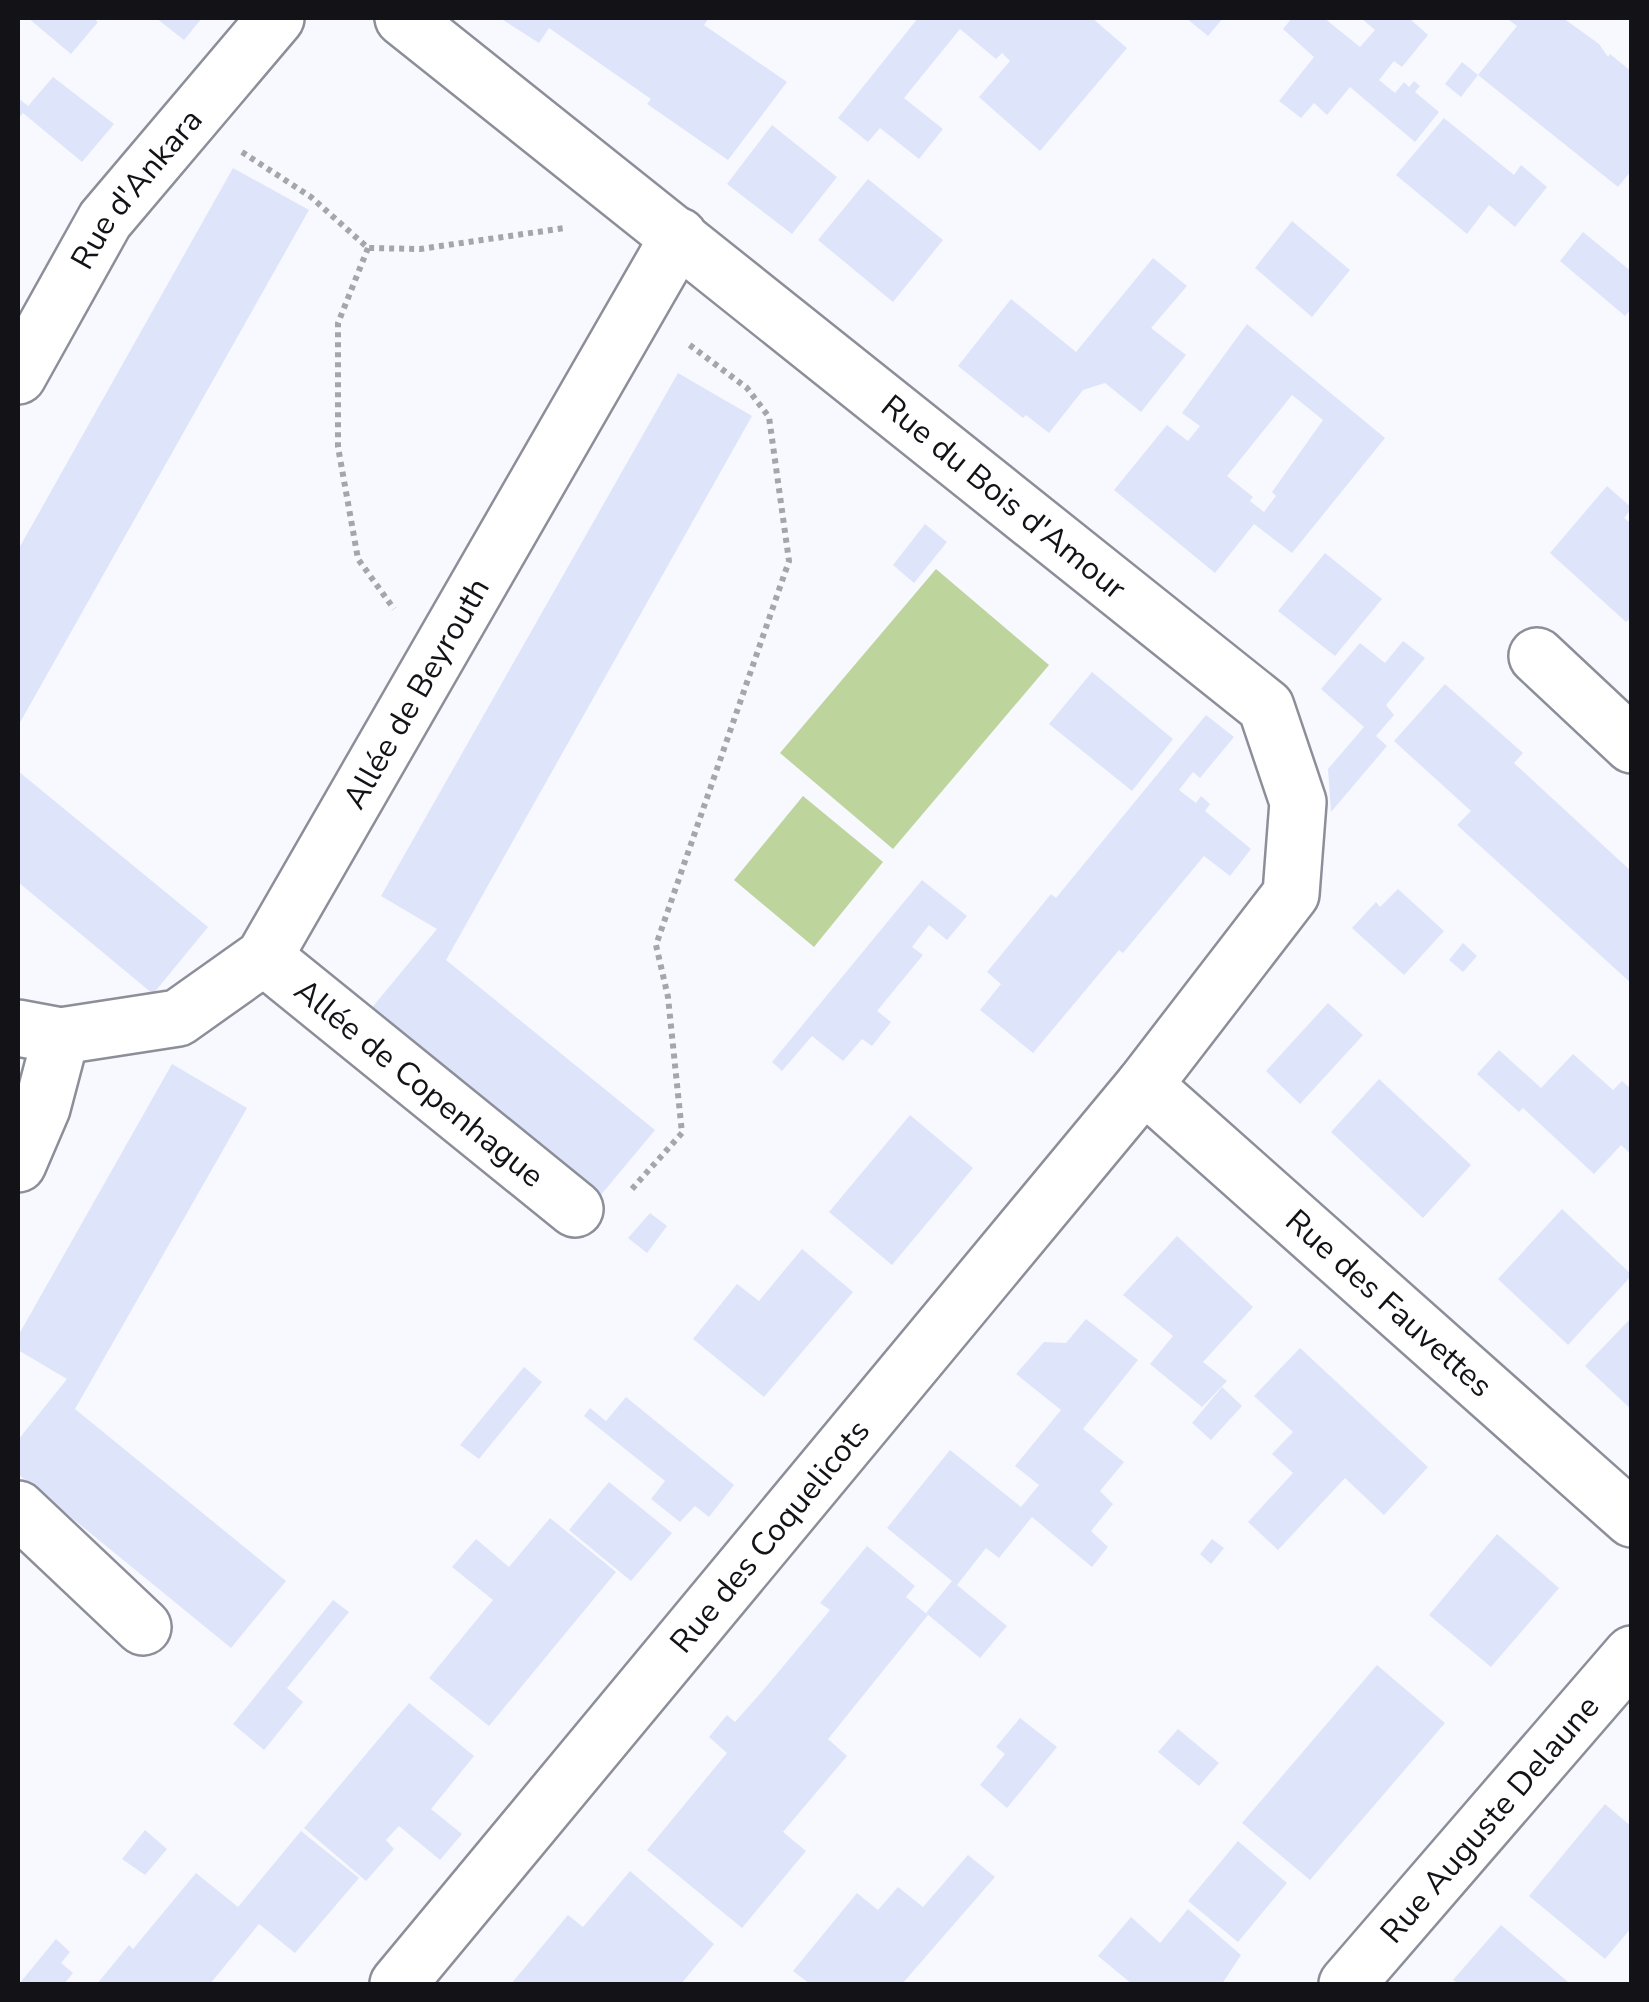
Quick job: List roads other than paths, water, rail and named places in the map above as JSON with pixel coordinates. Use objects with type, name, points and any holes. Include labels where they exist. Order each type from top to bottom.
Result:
[{"type":"street","name":"Rue d'Ankara","points":[[18,376],[105,220],[276,18]]},
{"type":"street","name":"Rue du Bois d'Amour","points":[[402,18],[1266,707],[1298,802],[1292,894],[1144,1086]]},
{"type":"street","name":"Allée de Beyrouth","points":[[39,1032],[178,1018],[264,957],[679,236]]},
{"type":"street","points":[[1537,656],[1632,745]]},
{"type":"street","name":"Allée de Copenhague","points":[[264,957],[575,1208]]},
{"type":"street","points":[[18,1164],[42,1108],[39,1032]]},
{"type":"street","name":"Rue des Fauvettes","points":[[1144,1086],[1632,1520]]},
{"type":"street","name":"Rue des Coquelicots","points":[[398,1984],[1144,1086]]},
{"type":"street","points":[[18,1508],[143,1627]]},
{"type":"street","name":"Rue Auguste Delaune","points":[[1347,1984],[1632,1654]]}]
